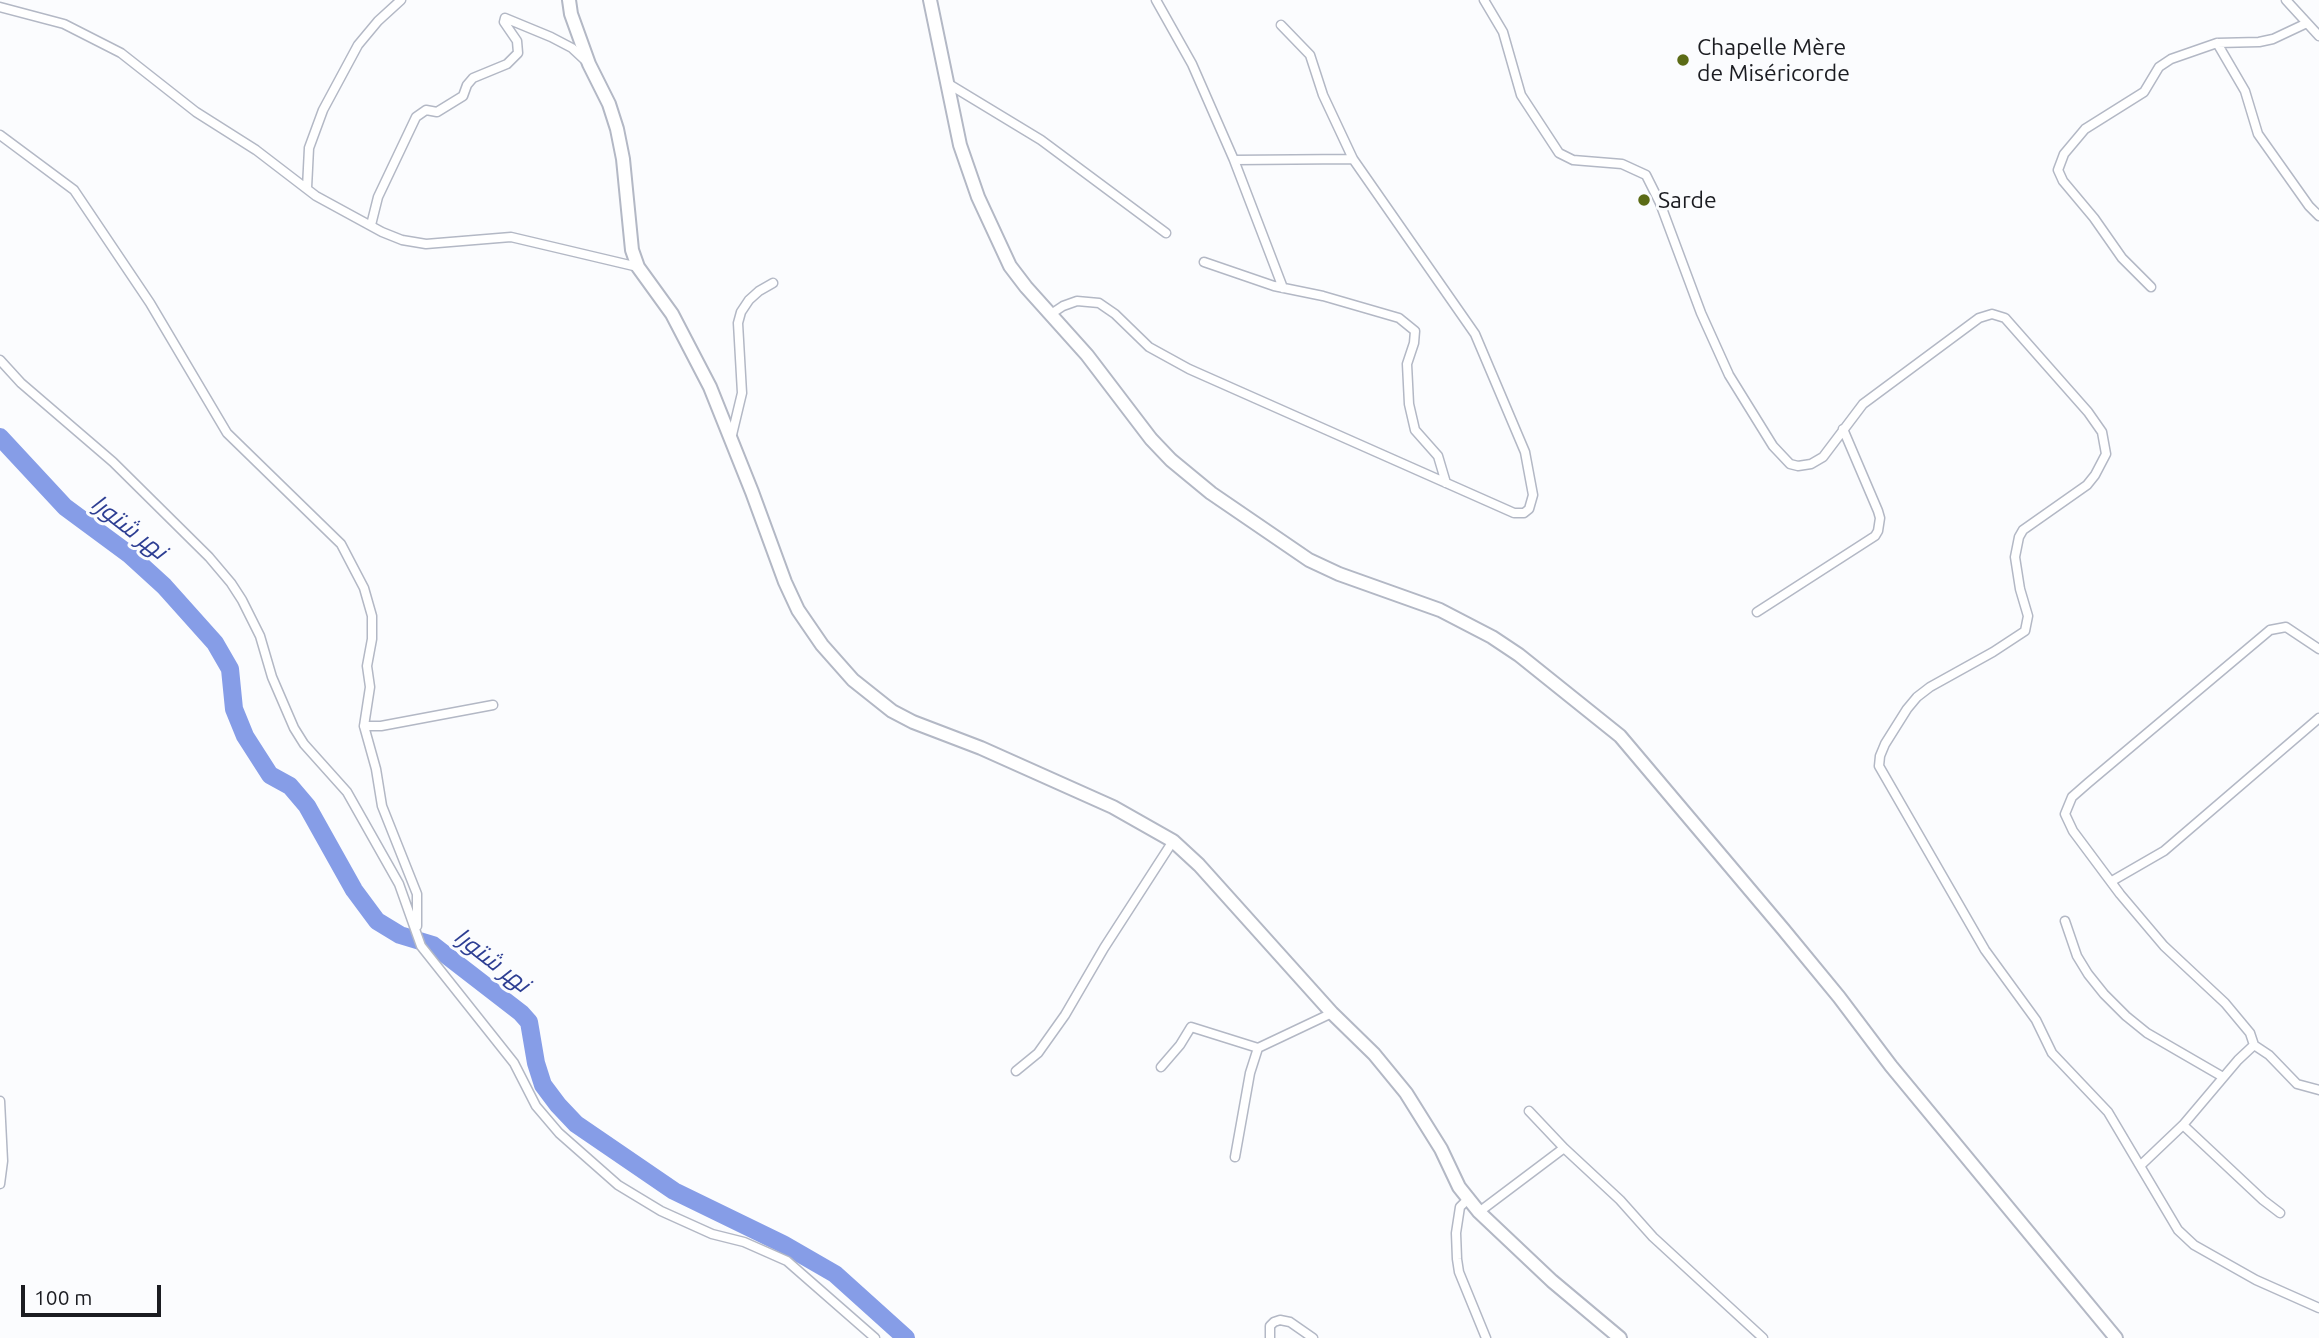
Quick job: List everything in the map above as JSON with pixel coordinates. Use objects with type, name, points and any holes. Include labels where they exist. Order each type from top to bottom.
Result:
[{"type":"street","points":[[306,188],[309,148],[323,110],[358,45],[378,21],[401,0]]},
{"type":"street","points":[[569,0],[571,14],[617,129],[623,159],[632,250],[638,267],[672,314],[692,350],[732,439],[781,573],[798,610],[822,645],[863,689],[892,711],[1113,807],[1173,841],[1199,865],[1332,1013],[1374,1054],[1406,1093],[1441,1150],[1459,1187],[1479,1212],[1552,1281],[1620,1338]]},
{"type":"street","points":[[930,0],[960,145],[978,197],[1010,266],[1087,355],[1160,449],[1212,493],[1309,560],[1339,574],[1440,610],[1492,637],[1519,655],[1620,736],[1783,929],[1891,1066],[2116,1338]]},
{"type":"street","points":[[1156,0],[1192,64],[1234,160],[1283,288]]},
{"type":"street","points":[[1484,0],[1503,32],[1521,95],[1559,153],[1573,160],[1622,164],[1646,175],[1660,203],[1701,313],[1729,375],[1773,446],[1790,464],[1811,464],[1823,457],[1863,404],[1979,318],[1992,314],[2005,318],[2088,412],[2102,432],[2106,454],[2095,475],[2087,485],[2023,530],[2019,537],[2015,557],[2028,616],[2025,631],[1917,697],[1885,744],[1879,766],[1979,940],[2036,1020],[2052,1053],[2108,1112],[2178,1230],[2186,1239],[2256,1280],[2319,1308]]},
{"type":"street","points":[[2286,0],[2319,36]]},
{"type":"street","points":[[0,7],[64,24],[121,53],[196,112],[256,150],[323,200],[402,240],[438,244],[511,237],[638,267]]},
{"type":"street","points":[[371,225],[378,197],[416,117],[426,110],[437,112],[463,96],[473,78],[507,64],[518,53],[517,41],[504,22],[505,18],[572,48],[590,64]]},
{"type":"street","points":[[2151,287],[2122,258],[2094,218],[2059,176],[2059,164],[2073,141],[2085,129],[2144,92],[2159,67],[2191,50],[2217,43],[2273,39],[2308,23]]},
{"type":"street","points":[[1051,314],[1077,301],[1098,303],[1107,307],[1142,342],[1160,354],[1514,513],[1524,513],[1532,503],[1533,486],[1525,452],[1475,334],[1353,159],[1323,95],[1310,55],[1281,25]]},
{"type":"street","points":[[2217,43],[2245,91],[2258,134],[2319,216]]},
{"type":"street","points":[[947,83],[1041,140],[1166,233]]},
{"type":"street","points":[[0,135],[74,190],[150,303],[227,433],[307,509],[346,552],[364,588],[372,616],[372,639],[367,666],[370,687],[364,726],[376,769],[382,806],[417,894],[416,932]]},
{"type":"street","points":[[1234,160],[1353,159]]},
{"type":"street","points":[[1204,262],[1283,288],[1323,296],[1399,318],[1415,331],[1406,364],[1409,404],[1415,430],[1438,456],[1446,483]]},
{"type":"street","points":[[732,439],[742,393],[738,323],[741,312],[750,300],[773,283]]},
{"type":"street","points":[[0,360],[20,383],[113,462],[209,557],[231,583],[260,636],[272,677],[294,728],[304,744],[347,792],[399,884],[421,946],[514,1063],[536,1106],[559,1133],[618,1185],[661,1210],[712,1234],[744,1242],[787,1261],[876,1338]]},
{"type":"street","points":[[1757,612],[1875,536],[1878,531],[1878,511],[1843,429]]},
{"type":"street","points":[[2319,649],[2286,626],[2270,630],[2072,797],[2065,814],[2068,823],[2164,946],[2225,1003],[2250,1033],[2254,1045],[2269,1055],[2297,1084],[2319,1090]]},
{"type":"street","points":[[364,726],[381,726],[493,705]]},
{"type":"street","points":[[2112,881],[2164,850],[2319,718]]},
{"type":"street","points":[[1016,1072],[1038,1053],[1065,1015],[1104,948],[1173,841]]},
{"type":"street","points":[[2065,921],[2077,956],[2111,1001],[2147,1034],[2223,1077]]},
{"type":"street","points":[[1161,1067],[1191,1027],[1258,1048],[1332,1013]]},
{"type":"street","points":[[2141,1165],[2183,1125],[2254,1045]]},
{"type":"street","points":[[1235,1157],[1250,1073],[1258,1048]]},
{"type":"street","points":[[0,1101],[3,1161],[0,1184]]},
{"type":"street","points":[[1529,1111],[1654,1237],[1763,1338]]},
{"type":"street","points":[[2183,1125],[2221,1163],[2280,1213]]},
{"type":"street","points":[[1479,1212],[1564,1148]]},
{"type":"street","points":[[1468,1199],[1460,1207],[1456,1233],[1457,1259],[1459,1272],[1486,1338]]},
{"type":"street","points":[[1270,1338],[1270,1326],[1280,1320],[1299,1327],[1313,1338]]},
{"type":"waterway","name":"نهر شتورا","points":[[0,437],[65,507],[130,555],[164,586],[215,643],[230,669],[234,709],[245,736],[270,775],[290,786],[307,806],[354,890],[377,921],[400,935],[433,945],[521,1013],[529,1022],[543,1085],[576,1124],[674,1191],[783,1244],[835,1274],[906,1338]]},
{"type":"place","name":"Chapelle Mère de Miséricorde","points":[[1683,60]]},
{"type":"place","name":"Sarde","points":[[1644,200]]}]
